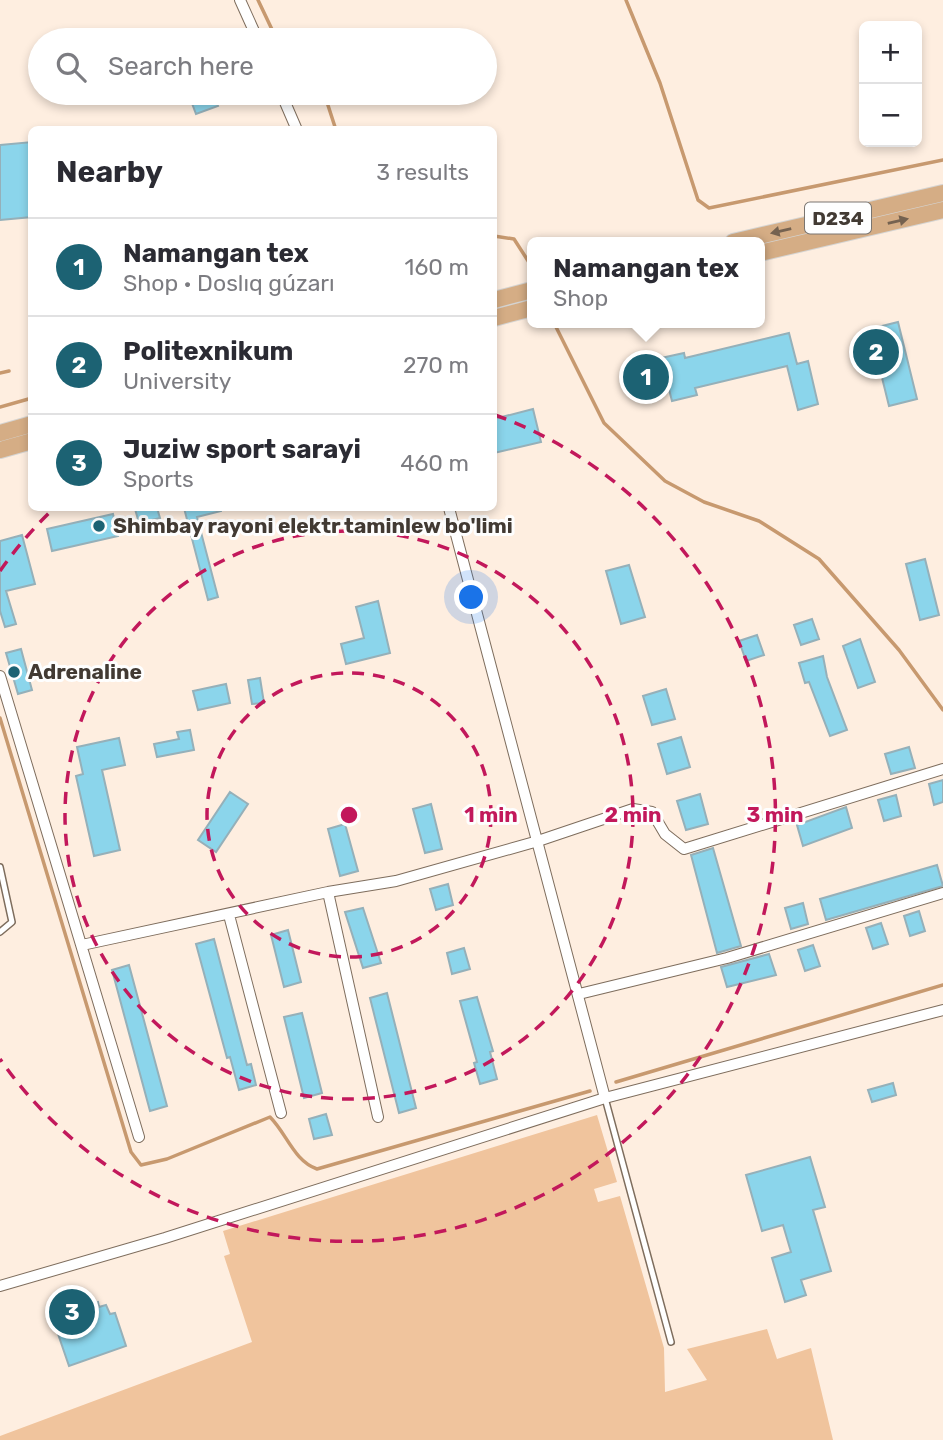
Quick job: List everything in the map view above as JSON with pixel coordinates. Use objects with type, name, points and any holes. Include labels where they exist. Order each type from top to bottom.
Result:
[{"type":"main road","name":"D234","points":[[754,237],[943,193]]},
{"type":"main road","name":"D234","points":[[765,252],[943,210]]},
{"type":"main road","points":[[497,299],[527,291]]},
{"type":"main road","points":[[497,317],[527,309]]},
{"type":"main road","points":[[0,433],[28,425]]},
{"type":"main road","points":[[0,450],[28,442]]},
{"type":"street","points":[[240,0],[253,28]]},
{"type":"street","points":[[286,105],[295,126]]},
{"type":"street","points":[[450,511],[605,1098]]},
{"type":"street","points":[[0,676],[139,1137]]},
{"type":"street","points":[[82,944],[328,892],[396,881],[538,841],[633,809],[652,812],[665,834],[684,849],[943,769]]},
{"type":"street","points":[[328,892],[378,1117]]},
{"type":"street","points":[[579,994],[727,958],[943,893]]},
{"type":"street","points":[[229,915],[281,1113]]},
{"type":"street","points":[[0,1286],[165,1238],[605,1098],[943,1010]]},
{"type":"lane","points":[[0,867],[12,922],[0,932]]},
{"type":"lane","points":[[605,1098],[671,1342]]},
{"type":"shaded area","points":[[597,1115],[617,1182],[594,1189],[598,1202],[620,1196],[664,1348],[665,1392],[707,1380],[687,1349],[767,1329],[777,1359],[811,1348],[833,1440],[0,1440],[0,1436],[252,1342],[224,1256],[230,1254],[223,1231]]},
{"type":"building","points":[[193,105],[218,105],[218,106],[196,114]]},
{"type":"building","points":[[28,142],[28,217],[0,220],[0,145]]},
{"type":"building","points":[[898,322],[917,399],[889,406],[870,329]]},
{"type":"building","points":[[789,333],[797,364],[808,361],[818,404],[798,410],[787,366],[695,388],[697,395],[672,401],[661,358],[684,353],[685,358]]},
{"type":"building","points":[[533,409],[541,442],[497,452],[497,418]]},
{"type":"building","points":[[136,511],[158,511],[160,518],[139,523]]},
{"type":"building","points":[[185,511],[221,511],[197,517],[218,597],[208,600]]},
{"type":"building","points":[[113,514],[118,536],[52,551],[47,529]]},
{"type":"building","points":[[22,535],[35,584],[6,591],[16,624],[5,627],[0,611],[0,541]]},
{"type":"building","points":[[925,559],[939,615],[920,620],[906,564]]},
{"type":"building","points":[[629,565],[645,617],[621,624],[606,571]]},
{"type":"building","points":[[378,601],[390,653],[346,664],[341,644],[364,638],[356,607]]},
{"type":"building","points":[[812,619],[819,639],[801,645],[794,625]]},
{"type":"building","points":[[757,635],[764,655],[746,661],[739,641]]},
{"type":"building","points":[[860,639],[875,682],[858,688],[843,646]]},
{"type":"building","points":[[21,649],[32,690],[18,694],[6,653]]},
{"type":"building","points":[[823,656],[827,677],[847,730],[830,736],[809,682],[805,683],[799,663]]},
{"type":"building","points":[[260,678],[264,703],[252,704],[248,680]]},
{"type":"building","points":[[226,684],[230,703],[198,710],[193,691]]},
{"type":"building","points":[[666,689],[675,719],[652,725],[643,696]]},
{"type":"building","points":[[190,730],[194,750],[157,757],[154,744],[179,739],[177,732]]},
{"type":"building","points":[[681,737],[690,767],[667,774],[658,744]]},
{"type":"building","points":[[119,738],[125,765],[102,770],[120,850],[94,856],[76,776],[83,774],[77,747]]},
{"type":"building","points":[[909,747],[915,768],[891,774],[885,754]]},
{"type":"building","points":[[943,780],[943,802],[934,805],[929,784]]},
{"type":"building","points":[[230,792],[248,804],[216,852],[198,840]]},
{"type":"building","points":[[700,794],[708,824],[686,830],[677,801]]},
{"type":"building","points":[[896,795],[901,816],[884,821],[878,800]]},
{"type":"building","points":[[431,804],[442,849],[425,853],[413,809]]},
{"type":"building","points":[[846,807],[852,828],[803,846],[797,825]]},
{"type":"building","points":[[345,824],[358,871],[340,876],[328,829]]},
{"type":"building","points":[[713,848],[741,946],[717,953],[691,855]]},
{"type":"building","points":[[937,865],[943,886],[826,920],[820,899]]},
{"type":"building","points":[[448,884],[453,905],[436,910],[430,889]]},
{"type":"building","points":[[803,903],[808,924],[791,929],[785,908]]},
{"type":"building","points":[[363,908],[381,963],[363,968],[345,912]]},
{"type":"building","points":[[919,911],[925,931],[910,936],[904,916]]},
{"type":"building","points":[[881,923],[888,944],[873,949],[866,928]]},
{"type":"building","points":[[288,930],[301,982],[284,987],[271,935]]},
{"type":"building","points":[[214,939],[247,1065],[251,1064],[256,1085],[239,1090],[230,1057],[227,1058],[196,944]]},
{"type":"building","points":[[813,945],[820,966],[805,971],[798,950]]},
{"type":"building","points":[[464,948],[470,969],[452,974],[447,953]]},
{"type":"building","points":[[769,954],[776,975],[727,987],[721,967]]},
{"type":"building","points":[[129,965],[167,1106],[150,1111],[112,970]]},
{"type":"building","points":[[387,993],[416,1108],[399,1113],[370,998]]},
{"type":"building","points":[[477,997],[493,1051],[490,1052],[497,1079],[480,1084],[474,1063],[477,1062],[460,1001]]},
{"type":"building","points":[[302,1013],[322,1093],[304,1098],[284,1017]]},
{"type":"building","points":[[893,1083],[896,1095],[872,1102],[868,1090]]},
{"type":"building","points":[[326,1114],[332,1135],[314,1139],[309,1119]]},
{"type":"building","points":[[810,1157],[825,1207],[813,1210],[831,1271],[801,1280],[806,1295],[785,1302],[772,1258],[791,1252],[783,1225],[762,1231],[746,1175]]},
{"type":"building","points":[[98,1302],[99,1307],[106,1305],[110,1314],[115,1313],[126,1346],[69,1366],[58,1334],[61,1333],[58,1324],[64,1321],[62,1315]]},
{"type":"waterway","points":[[258,0],[271,28]]},
{"type":"waterway","points":[[626,0],[660,83],[698,200],[709,208],[943,160]]},
{"type":"waterway","points":[[328,105],[335,126]]},
{"type":"waterway","points":[[497,236],[514,239],[527,259]]},
{"type":"waterway","points":[[556,328],[604,423],[665,481],[704,502],[759,521],[819,559],[899,650],[943,710]]},
{"type":"waterway","points":[[0,373],[9,371]]},
{"type":"waterway","points":[[0,407],[28,399]]},
{"type":"waterway","points":[[0,718],[131,1152],[141,1165],[167,1159],[270,1117],[302,1160],[317,1169],[590,1091]]},
{"type":"waterway","points":[[616,1082],[943,985]]},
{"type":"place","name":"Politexnikum","points":[[876,352]]},
{"type":"place","name":"Namangan tex","points":[[646,377]]},
{"type":"place","name":"Shimbay rayoni elektr taminlew bo'limi","points":[[99,526]]},
{"type":"place","name":"Adrenaline","points":[[14,672]]},
{"type":"place","name":"Juziw sport sarayi","points":[[72,1312]]}]
